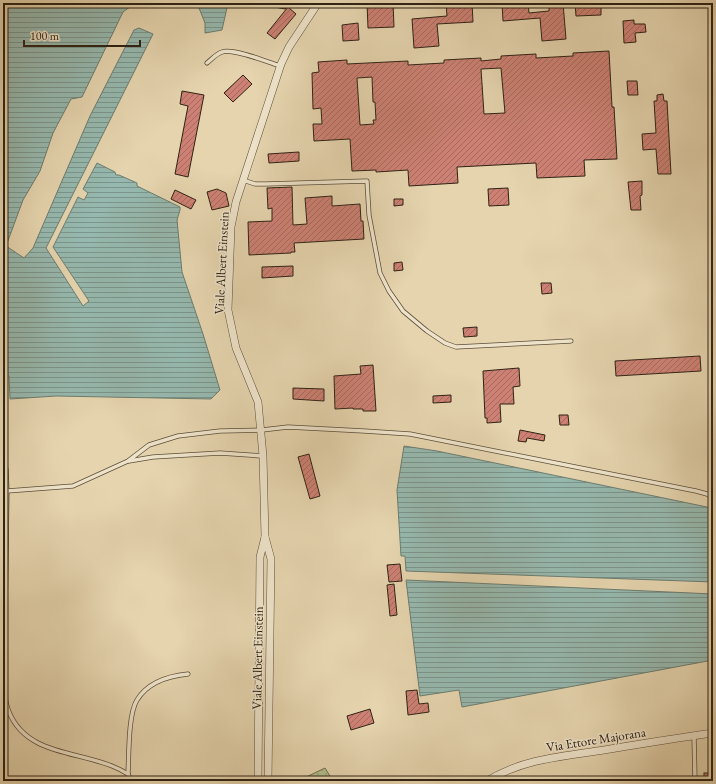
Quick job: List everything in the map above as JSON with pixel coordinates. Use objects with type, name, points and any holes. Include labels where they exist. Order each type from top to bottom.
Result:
[{"type":"street","name":"Viale Albert Einstein","points":[[268,781],[271,559],[265,537],[262,430],[258,402],[236,348],[228,310],[231,227],[236,202],[280,66],[289,47],[315,4]]},
{"type":"street","name":"Viale Albert Einstein","points":[[258,781],[260,557],[265,537]]},
{"type":"street","name":"Via Ettore Majorana","points":[[487,781],[500,773],[526,763],[567,755],[713,733]]},
{"type":"lane","points":[[207,63],[214,56],[223,51],[231,51],[280,66]]},
{"type":"lane","points":[[243,180],[255,184],[367,181],[369,215],[380,274],[389,291],[403,311],[427,331],[445,343],[456,347],[571,341]]},
{"type":"lane","points":[[7,491],[73,486],[128,461],[150,445],[178,436],[220,431],[262,430],[288,427],[364,430],[410,434],[696,491],[707,494],[713,498]]},
{"type":"lane","points":[[128,461],[153,457],[220,453],[263,456]]},
{"type":"lane","points":[[3,462],[6,469],[7,491],[4,690],[8,711],[15,724],[30,739],[48,748],[111,765],[128,774]]},
{"type":"lane","points":[[259,660],[269,660]]},
{"type":"lane","points":[[131,781],[128,774],[130,724],[136,700],[152,684],[172,676],[188,674]]},
{"type":"lane","points":[[258,687],[269,686]]},
{"type":"lane","points":[[694,736],[695,781]]},
{"type":"green space","points":[[325,768],[333,781],[299,781],[302,779]]},
{"type":"water","points":[[3,3],[135,3],[123,12],[82,97],[71,99],[53,133],[40,171],[23,200],[6,246],[24,258],[33,248],[90,116],[134,30],[139,28],[153,34],[46,248],[83,306],[89,301],[53,247],[78,197],[84,200],[88,193],[83,189],[97,163],[115,172],[116,175],[137,183],[137,186],[180,207],[177,220],[182,272],[220,390],[211,399],[56,396],[10,399],[9,376],[3,376]]},
{"type":"water","points":[[197,3],[228,3],[222,30],[205,33],[205,23]]},
{"type":"water","points":[[404,446],[437,451],[707,507],[713,512],[713,582],[406,571],[405,556],[401,556],[397,490]]},
{"type":"water","points":[[406,580],[713,594],[713,660],[462,707],[459,690],[420,696]]},
{"type":"building","points":[[269,3],[291,3],[285,9],[269,6]]},
{"type":"building","points":[[367,3],[393,3],[394,27],[368,28]]},
{"type":"building","points":[[446,3],[472,3],[473,22],[437,24],[439,46],[414,48],[412,19],[447,16]]},
{"type":"building","points":[[502,3],[528,3],[529,13],[549,11],[549,3],[563,3],[566,39],[542,41],[540,18],[503,21]]},
{"type":"building","points":[[575,3],[601,3],[601,15],[576,16]]},
{"type":"building","points":[[288,7],[296,14],[275,39],[267,33]]},
{"type":"building","points":[[634,20],[634,24],[645,24],[646,32],[635,33],[636,42],[624,43],[623,21]]},
{"type":"building","points":[[358,23],[359,40],[343,41],[342,25]]},
{"type":"building","points":[[609,51],[617,159],[584,160],[585,176],[537,178],[536,163],[457,167],[458,183],[409,186],[408,170],[376,172],[376,170],[352,171],[350,139],[314,141],[313,124],[322,124],[321,108],[313,109],[312,73],[319,72],[318,62],[347,60],[347,64],[408,61],[408,65],[444,63],[444,60],[481,58],[481,61],[501,59],[501,56],[536,54],[536,58],[573,56],[573,53]],"holes":[[[501,68],[505,113],[484,114],[481,69]],[[372,77],[373,102],[375,102],[376,120],[373,120],[374,124],[360,125],[357,78]]]},
{"type":"building","points":[[243,75],[252,84],[233,102],[224,93]]},
{"type":"building","points":[[627,81],[637,81],[638,95],[628,95]]},
{"type":"building","points":[[182,91],[204,95],[188,177],[175,174],[188,106],[180,104]]},
{"type":"building","points":[[663,94],[664,101],[667,101],[671,174],[658,174],[656,149],[643,150],[642,134],[656,133],[654,101],[657,101],[657,95]]},
{"type":"building","points":[[299,152],[299,161],[269,163],[268,154]]},
{"type":"building","points":[[642,181],[642,195],[640,196],[641,210],[631,210],[628,182]]},
{"type":"building","points":[[292,187],[293,225],[307,224],[305,198],[332,196],[332,206],[360,204],[364,239],[294,243],[295,252],[249,255],[248,222],[272,221],[272,208],[268,209],[267,188]]},
{"type":"building","points":[[508,188],[509,205],[489,206],[488,189]]},
{"type":"building","points":[[217,189],[226,193],[229,206],[212,210],[207,192]]},
{"type":"building","points":[[175,190],[196,200],[191,209],[171,199]]},
{"type":"building","points":[[394,199],[403,199],[403,205],[394,206]]},
{"type":"building","points":[[402,262],[403,270],[394,271],[394,263]]},
{"type":"building","points":[[293,266],[293,276],[262,278],[262,267]]},
{"type":"building","points":[[541,283],[551,283],[552,293],[542,294]]},
{"type":"building","points":[[477,327],[477,336],[464,337],[463,328]]},
{"type":"building","points":[[700,356],[701,371],[616,376],[615,361]]},
{"type":"building","points":[[373,365],[376,411],[363,411],[363,409],[353,408],[335,409],[334,376],[361,374],[360,366]]},
{"type":"building","points":[[519,368],[520,386],[513,387],[514,404],[500,404],[501,422],[487,423],[487,418],[485,418],[483,371]]},
{"type":"building","points":[[293,388],[324,389],[324,401],[293,399]]},
{"type":"building","points":[[451,395],[451,402],[433,403],[433,396]]},
{"type":"building","points":[[559,415],[568,415],[569,425],[560,425]]},
{"type":"building","points":[[520,430],[545,435],[544,441],[527,438],[526,442],[518,441]]},
{"type":"building","points":[[309,454],[320,496],[310,499],[298,457]]},
{"type":"building","points":[[400,564],[402,581],[389,582],[387,565]]},
{"type":"building","points":[[394,584],[397,615],[390,616],[387,585]]},
{"type":"building","points":[[417,690],[419,704],[428,703],[429,712],[408,715],[406,691]]},
{"type":"building","points":[[370,709],[374,723],[351,730],[347,716]]},
{"type":"building","points":[[704,773],[713,773],[713,781],[704,781]]}]
